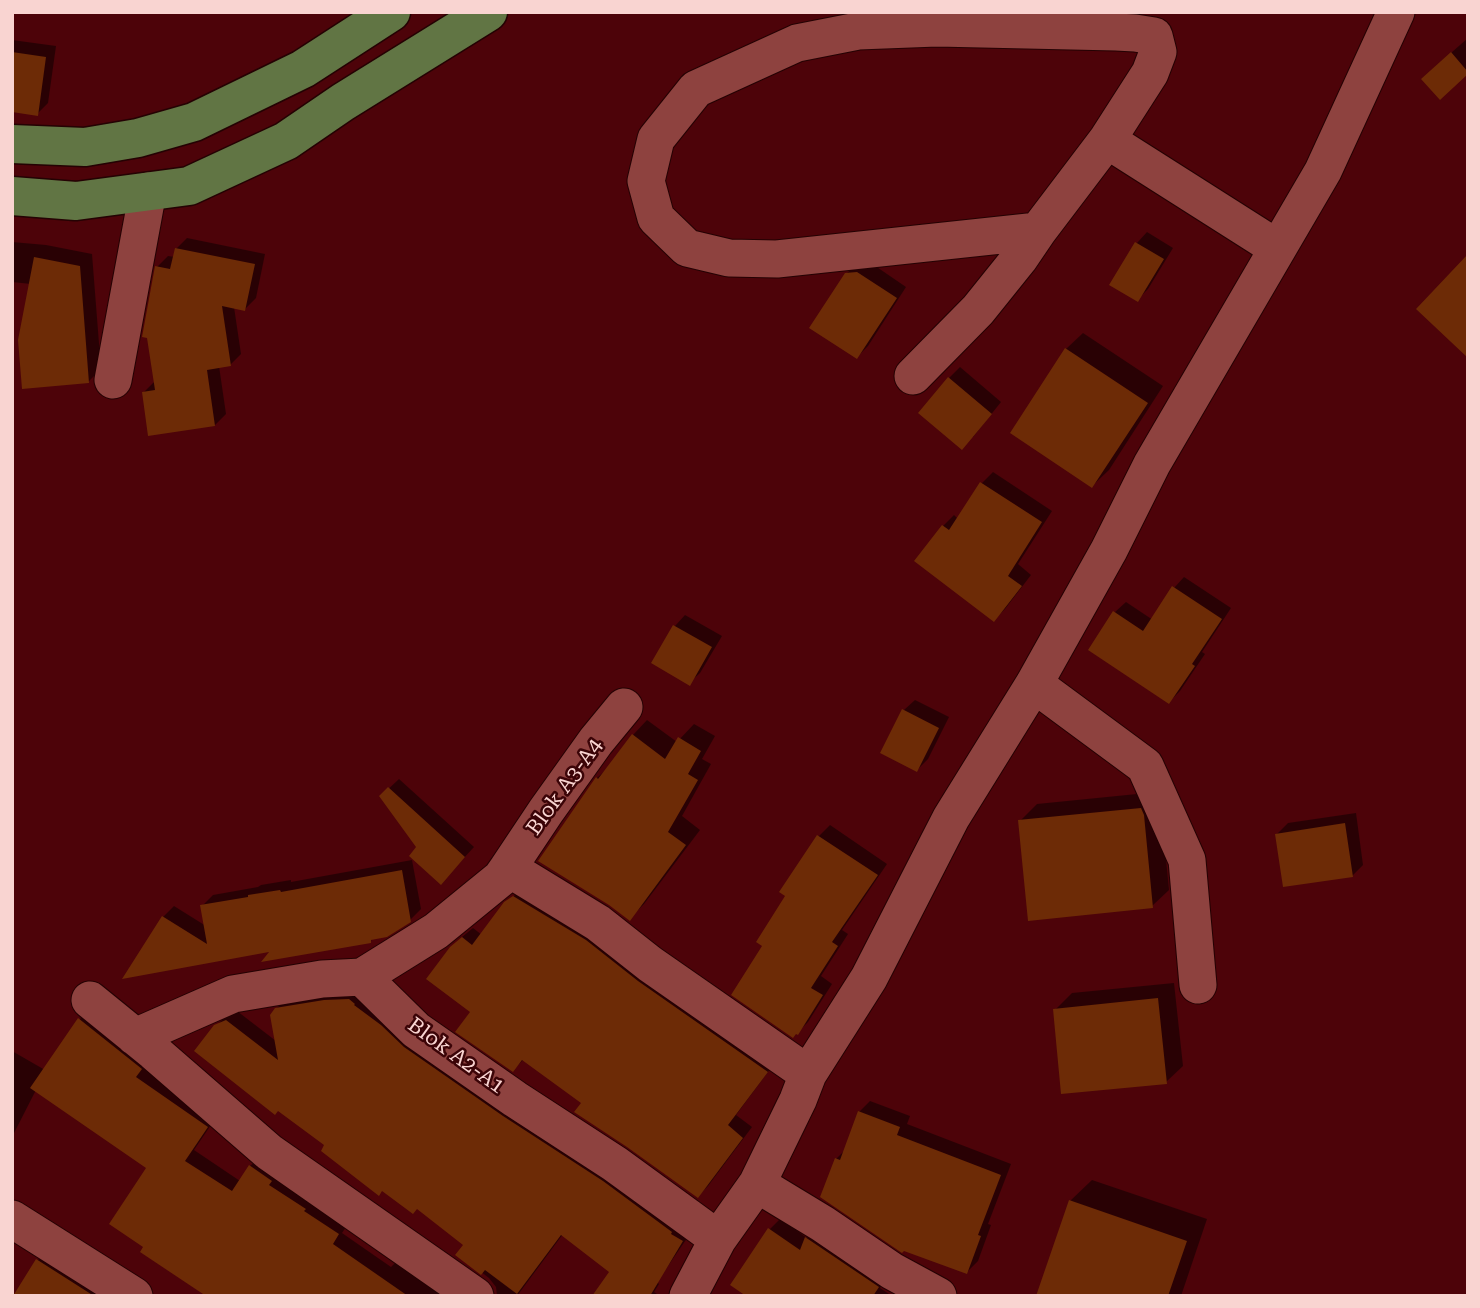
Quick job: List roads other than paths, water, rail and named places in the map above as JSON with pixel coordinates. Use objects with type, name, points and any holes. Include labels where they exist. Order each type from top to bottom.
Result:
[{"type":"main road","points":[[12,144],[85,147],[138,138],[194,122],[303,69],[391,12]]},
{"type":"main road","points":[[12,196],[76,201],[189,186],[286,141],[343,102],[488,12]]},
{"type":"street","points":[[688,1296],[718,1239],[757,1184],[808,1074],[869,978],[951,818],[1034,684],[1109,550],[1152,464],[1323,171],[1396,12]]},
{"type":"street","points":[[913,376],[978,310],[1019,259],[1107,140],[1150,73],[1158,52],[1154,36],[1125,32],[951,28],[858,31],[797,43],[695,89],[656,139],[646,181],[656,218],[687,248],[729,258],[777,259],[1038,231]]},
{"type":"street","points":[[1107,140],[1278,248]]},
{"type":"street","points":[[113,380],[149,191]]},
{"type":"street","points":[[1034,684],[1145,766],[1187,860],[1198,985]]},
{"type":"street","name":"Blok A3-A4","points":[[362,977],[436,931],[501,878],[596,741],[624,707]]},
{"type":"street","points":[[508,868],[598,923],[650,964],[808,1074]]},
{"type":"street","points":[[135,1037],[233,994],[322,979],[362,977]]},
{"type":"street","name":"Blok A2-A1","points":[[362,977],[416,1030],[615,1164],[718,1239]]},
{"type":"street","points":[[90,1000],[269,1152],[475,1296]]},
{"type":"street","points":[[757,1184],[824,1224],[892,1271],[938,1296]]},
{"type":"street","points":[[12,1219],[134,1296]]}]
